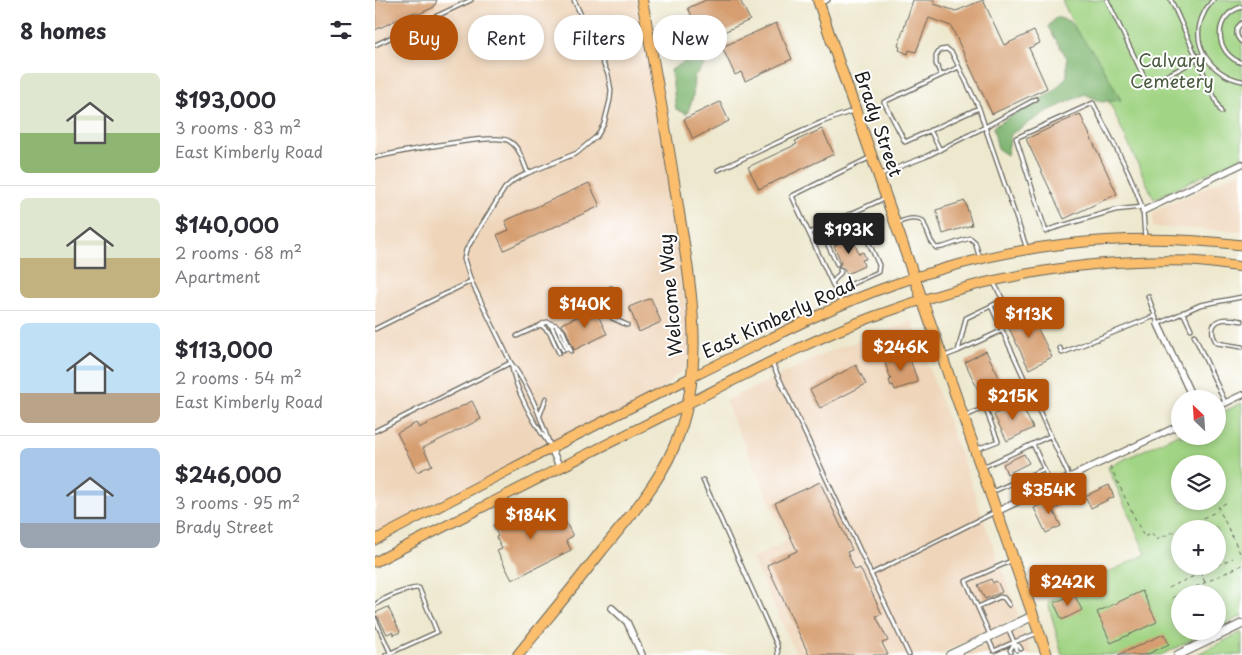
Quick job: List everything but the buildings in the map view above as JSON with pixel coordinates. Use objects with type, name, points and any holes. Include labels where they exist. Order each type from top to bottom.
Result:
[{"type":"highway","name":"Welcome Way","points":[[518,655],[649,490],[674,447],[688,404],[694,350],[689,276],[660,95],[642,0]]},
{"type":"highway","name":"Brady Street","points":[[822,1],[855,110],[1047,655]]},
{"type":"main road","name":"East Kimberly Road","points":[[375,540],[692,377],[843,305],[914,278],[980,259],[1027,249],[1097,240],[1172,238],[1242,245]]},
{"type":"main road","name":"East Kimberly Road","points":[[375,562],[811,343],[873,317],[922,300],[993,280],[1065,268],[1133,261],[1194,261],[1242,267]]},
{"type":"street","points":[[1142,209],[1242,164]]},
{"type":"street","points":[[1158,324],[1189,390]]},
{"type":"street","points":[[1226,403],[1242,395]]},
{"type":"street","points":[[996,512],[1171,429]]},
{"type":"street","points":[[551,448],[560,468]]},
{"type":"street","points":[[612,608],[627,622],[642,655]]},
{"type":"street","points":[[950,655],[1033,616]]},
{"type":"street","points":[[1178,655],[1242,624]]},
{"type":"lane","points":[[375,45],[471,0]]},
{"type":"lane","points":[[551,448],[539,416],[519,374],[511,363],[471,281],[465,259],[466,250],[505,188],[514,180],[566,159],[585,147],[597,136],[607,116],[611,90],[608,74],[574,0]]},
{"type":"lane","points":[[577,6],[580,0]]},
{"type":"lane","points":[[1107,0],[1146,81],[1155,80],[1197,59],[1203,54]]},
{"type":"lane","points":[[1171,0],[1221,112]]},
{"type":"lane","points":[[1213,0],[1203,13],[1199,28],[1199,39],[1203,54],[1217,71],[1226,77],[1242,82]]},
{"type":"lane","points":[[1242,7],[1231,13],[1224,20],[1220,39],[1225,52],[1231,58],[1242,63]]},
{"type":"lane","points":[[1242,23],[1237,29],[1238,38],[1242,42]]},
{"type":"lane","points":[[941,75],[936,64],[936,56],[940,50],[947,49],[952,53],[979,108],[1027,249]]},
{"type":"lane","points":[[959,66],[885,102],[905,142],[979,108]]},
{"type":"lane","points":[[878,175],[940,150],[1036,99]]},
{"type":"lane","points":[[1142,209],[1115,210],[1046,232],[1016,138],[1093,103],[1137,190],[1142,209],[1145,239]]},
{"type":"lane","points":[[718,170],[822,122],[855,110]]},
{"type":"lane","points":[[930,130],[940,150]]},
{"type":"lane","points":[[375,157],[481,139],[501,138],[509,141],[516,148],[528,173]]},
{"type":"lane","points":[[843,305],[792,196],[872,157]]},
{"type":"lane","points":[[809,233],[886,197]]},
{"type":"lane","points":[[895,224],[905,220],[919,219],[923,221],[936,248],[970,238],[975,242],[980,259]]},
{"type":"lane","points":[[836,291],[879,272],[879,265],[861,226]]},
{"type":"lane","points":[[826,241],[837,264]]},
{"type":"lane","points":[[833,283],[841,272],[840,270]]},
{"type":"lane","points":[[958,351],[966,318],[1003,300],[993,280]]},
{"type":"lane","points":[[375,329],[471,281]]},
{"type":"lane","points":[[611,288],[606,308],[612,318],[627,325]]},
{"type":"lane","points":[[1148,296],[1158,324],[1200,305],[1242,297]]},
{"type":"lane","points":[[991,306],[1069,476]]},
{"type":"lane","points":[[1183,312],[1191,329]]},
{"type":"lane","points":[[1060,348],[1062,353],[1155,316]]},
{"type":"lane","points":[[1242,321],[1221,320],[1215,324],[1212,330],[1213,338],[1217,343],[1242,347]]},
{"type":"lane","points":[[517,336],[547,322],[556,325],[567,350],[547,322]]},
{"type":"lane","points":[[541,325],[550,333],[559,352]]},
{"type":"lane","points":[[942,358],[1001,331]]},
{"type":"lane","points":[[1194,334],[1220,390]]},
{"type":"lane","points":[[772,362],[909,655]]},
{"type":"lane","points":[[375,431],[511,363]]},
{"type":"lane","points":[[511,363],[513,377],[534,422],[551,448]]},
{"type":"lane","points":[[963,417],[1028,388]]},
{"type":"lane","points":[[539,416],[546,398]]},
{"type":"lane","points":[[974,450],[997,441],[985,407]]},
{"type":"lane","points":[[981,468],[1050,436]]},
{"type":"lane","points":[[1033,444],[1051,485]]},
{"type":"lane","points":[[989,494],[1044,469]]},
{"type":"lane","points":[[703,480],[777,645],[778,655]]},
{"type":"lane","points":[[871,574],[996,512]]},
{"type":"lane","points":[[1013,560],[966,581],[994,651],[1039,632]]},
{"type":"lane","points":[[375,605],[379,601],[410,589],[419,588],[437,632],[387,655]]},
{"type":"lane","points":[[978,607],[1000,597],[1004,598],[1009,605]]},
{"type":"lane","points":[[375,619],[390,652]]},
{"type":"lane","points":[[1008,628],[1019,650]]},
{"type":"lane","points":[[1011,652],[1010,650],[1014,643]]},
{"type":"path","points":[[1106,459],[1144,537],[1152,533],[1156,540],[1171,533]]},
{"type":"path","points":[[1198,520],[1219,510],[1242,557]]},
{"type":"path","points":[[1226,562],[1233,558]]},
{"type":"path","points":[[1201,585],[1242,565]]},
{"type":"path","points":[[1168,588],[1195,575]]},
{"type":"path","points":[[1202,575],[1206,583]]},
{"type":"shaded area","points":[[375,0],[642,0],[685,250],[694,359],[658,393],[375,540]]},
{"type":"shaded area","points":[[1242,171],[1242,231],[1153,227],[1153,212]]},
{"type":"shaded area","points":[[912,321],[1019,617],[935,655],[797,655],[752,559],[787,541],[725,401],[833,350]]},
{"type":"shaded area","points":[[1022,627],[1032,655],[965,655]]},
{"type":"green space","name":"Calvary Cemetery","points":[[1062,0],[1242,0],[1242,157],[1154,199]]},
{"type":"green space","points":[[1056,17],[1069,21],[1097,57],[1121,100],[1101,102],[1085,94],[1046,112],[1011,134],[1007,155],[998,149],[993,127],[1054,91],[1067,76],[1067,58],[1048,27]]},
{"type":"green space","points":[[687,60],[707,60],[694,76],[693,97],[687,114],[676,109],[671,70]]},
{"type":"green space","points":[[1242,403],[1242,616],[1226,624],[1226,585],[1171,585],[1171,640],[1192,640],[1161,655],[1062,655],[1048,602],[1146,554],[1108,467],[1171,437],[1171,445],[1226,445],[1226,410]]},
{"type":"green space","points":[[1242,632],[1242,655],[1196,655]]}]
